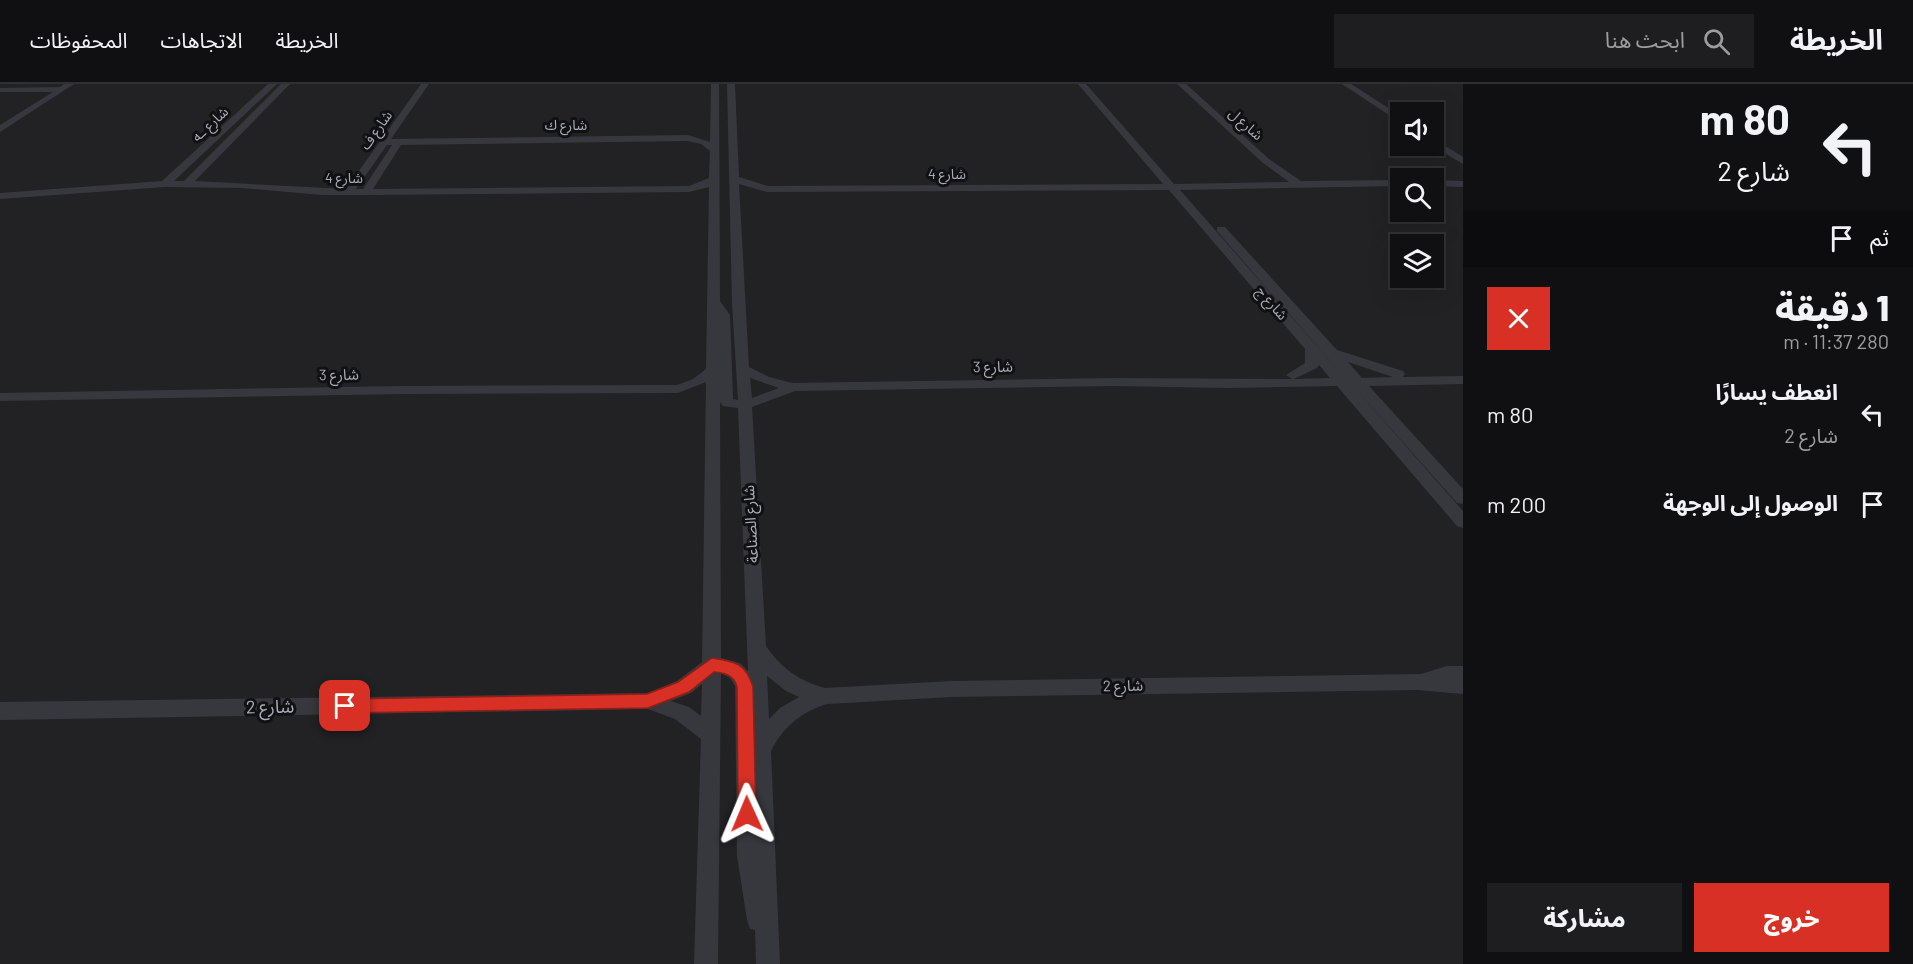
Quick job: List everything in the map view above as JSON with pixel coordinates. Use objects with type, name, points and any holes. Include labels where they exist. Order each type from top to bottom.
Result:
[{"type":"street","name":"شارع ـه","points":[[165,184],[273,84]]},
{"type":"street","name":"شارع ـه","points":[[187,184],[286,84]]},
{"type":"street","name":"شارع ف","points":[[349,192],[425,84]]},
{"type":"street","name":"شارع ف","points":[[366,192],[437,84]]},
{"type":"street","points":[[706,964],[712,665],[715,84]]},
{"type":"street","name":"شارع الصناعة","points":[[731,84],[741,368],[745,405],[761,750],[768,957]]},
{"type":"street","name":"شارع ل","points":[[1181,84],[1292,184]]},
{"type":"street","points":[[1356,86],[1390,104]]},
{"type":"street","points":[[1356,86],[1390,112]]},
{"type":"street","name":"شارع ج","points":[[1092,89],[1332,352],[1362,406],[1463,522]]},
{"type":"street","points":[[0,92],[50,90]]},
{"type":"street","points":[[0,121],[50,90]]},
{"type":"street","points":[[0,129],[50,90]]},
{"type":"street","points":[[258,97],[273,97]]},
{"type":"street","name":"شارع ج","points":[[1120,122],[1159,172],[1179,187],[1311,349],[1383,409],[1463,499]]},
{"type":"street","name":"شارع ك","points":[[385,141],[688,138],[705,134],[715,128]]},
{"type":"street","points":[[409,132],[428,140]]},
{"type":"street","name":"شارع ك","points":[[688,138],[704,142],[713,149]]},
{"type":"street","points":[[390,153],[428,140]]},
{"type":"street","points":[[1444,141],[1463,151]]},
{"type":"street","points":[[1444,147],[1463,161]]},
{"type":"street","points":[[1151,185],[1159,172]]},
{"type":"street","name":"شارع 4","points":[[735,179],[767,189]]},
{"type":"street","name":"شارع 4","points":[[0,196],[165,184],[349,192],[689,189],[703,186],[714,180]]},
{"type":"street","points":[[1444,183],[1463,182]]},
{"type":"street","name":"شارع 4","points":[[736,201],[748,194],[767,189],[1151,185],[1179,187],[1209,184],[1390,183]]},
{"type":"street","points":[[1151,185],[1198,190],[1209,184]]},
{"type":"street","name":"شارع 4","points":[[689,189],[714,200]]},
{"type":"street","points":[[713,302],[724,315],[726,400],[733,405],[745,405]]},
{"type":"street","points":[[1311,349],[1312,365],[1298,379],[1336,393],[1362,406]]},
{"type":"street","points":[[1332,352],[1399,377]]},
{"type":"street","name":"شارع 3","points":[[741,368],[764,380],[792,387],[1399,377],[1463,372]]},
{"type":"street","name":"شارع 3","points":[[0,397],[416,390],[678,389],[698,382],[712,371]]},
{"type":"street","points":[[1383,409],[1384,389],[1399,377]]},
{"type":"street","name":"شارع 3","points":[[1399,377],[1463,380]]},
{"type":"street","name":"شارع 3","points":[[745,405],[792,387]]},
{"type":"street","name":"شارع 3","points":[[678,389],[698,396],[712,408]]},
{"type":"street","name":"شارع 2","points":[[756,648],[774,673],[789,684],[807,692],[827,696]]},
{"type":"street","points":[[712,665],[722,665],[737,670],[745,687],[748,856],[755,907],[768,957]]},
{"type":"street","name":"شارع 2","points":[[648,701],[684,687],[712,665]]},
{"type":"street","name":"شارع 2","points":[[1418,682],[1447,674],[1463,674]]},
{"type":"street","name":"شارع 2","points":[[761,750],[768,733],[786,714],[809,701],[827,696],[963,688],[1418,682],[1463,686]]},
{"type":"street","name":"شارع 2","points":[[0,711],[648,701],[682,713],[711,735]]},
{"type":"shaded area","points":[[0,84],[1463,84],[1463,964],[0,964]]},
{"type":"route","points":[[345,706],[648,701],[684,687],[712,665],[730,667],[737,670],[745,687],[747,814]]}]
